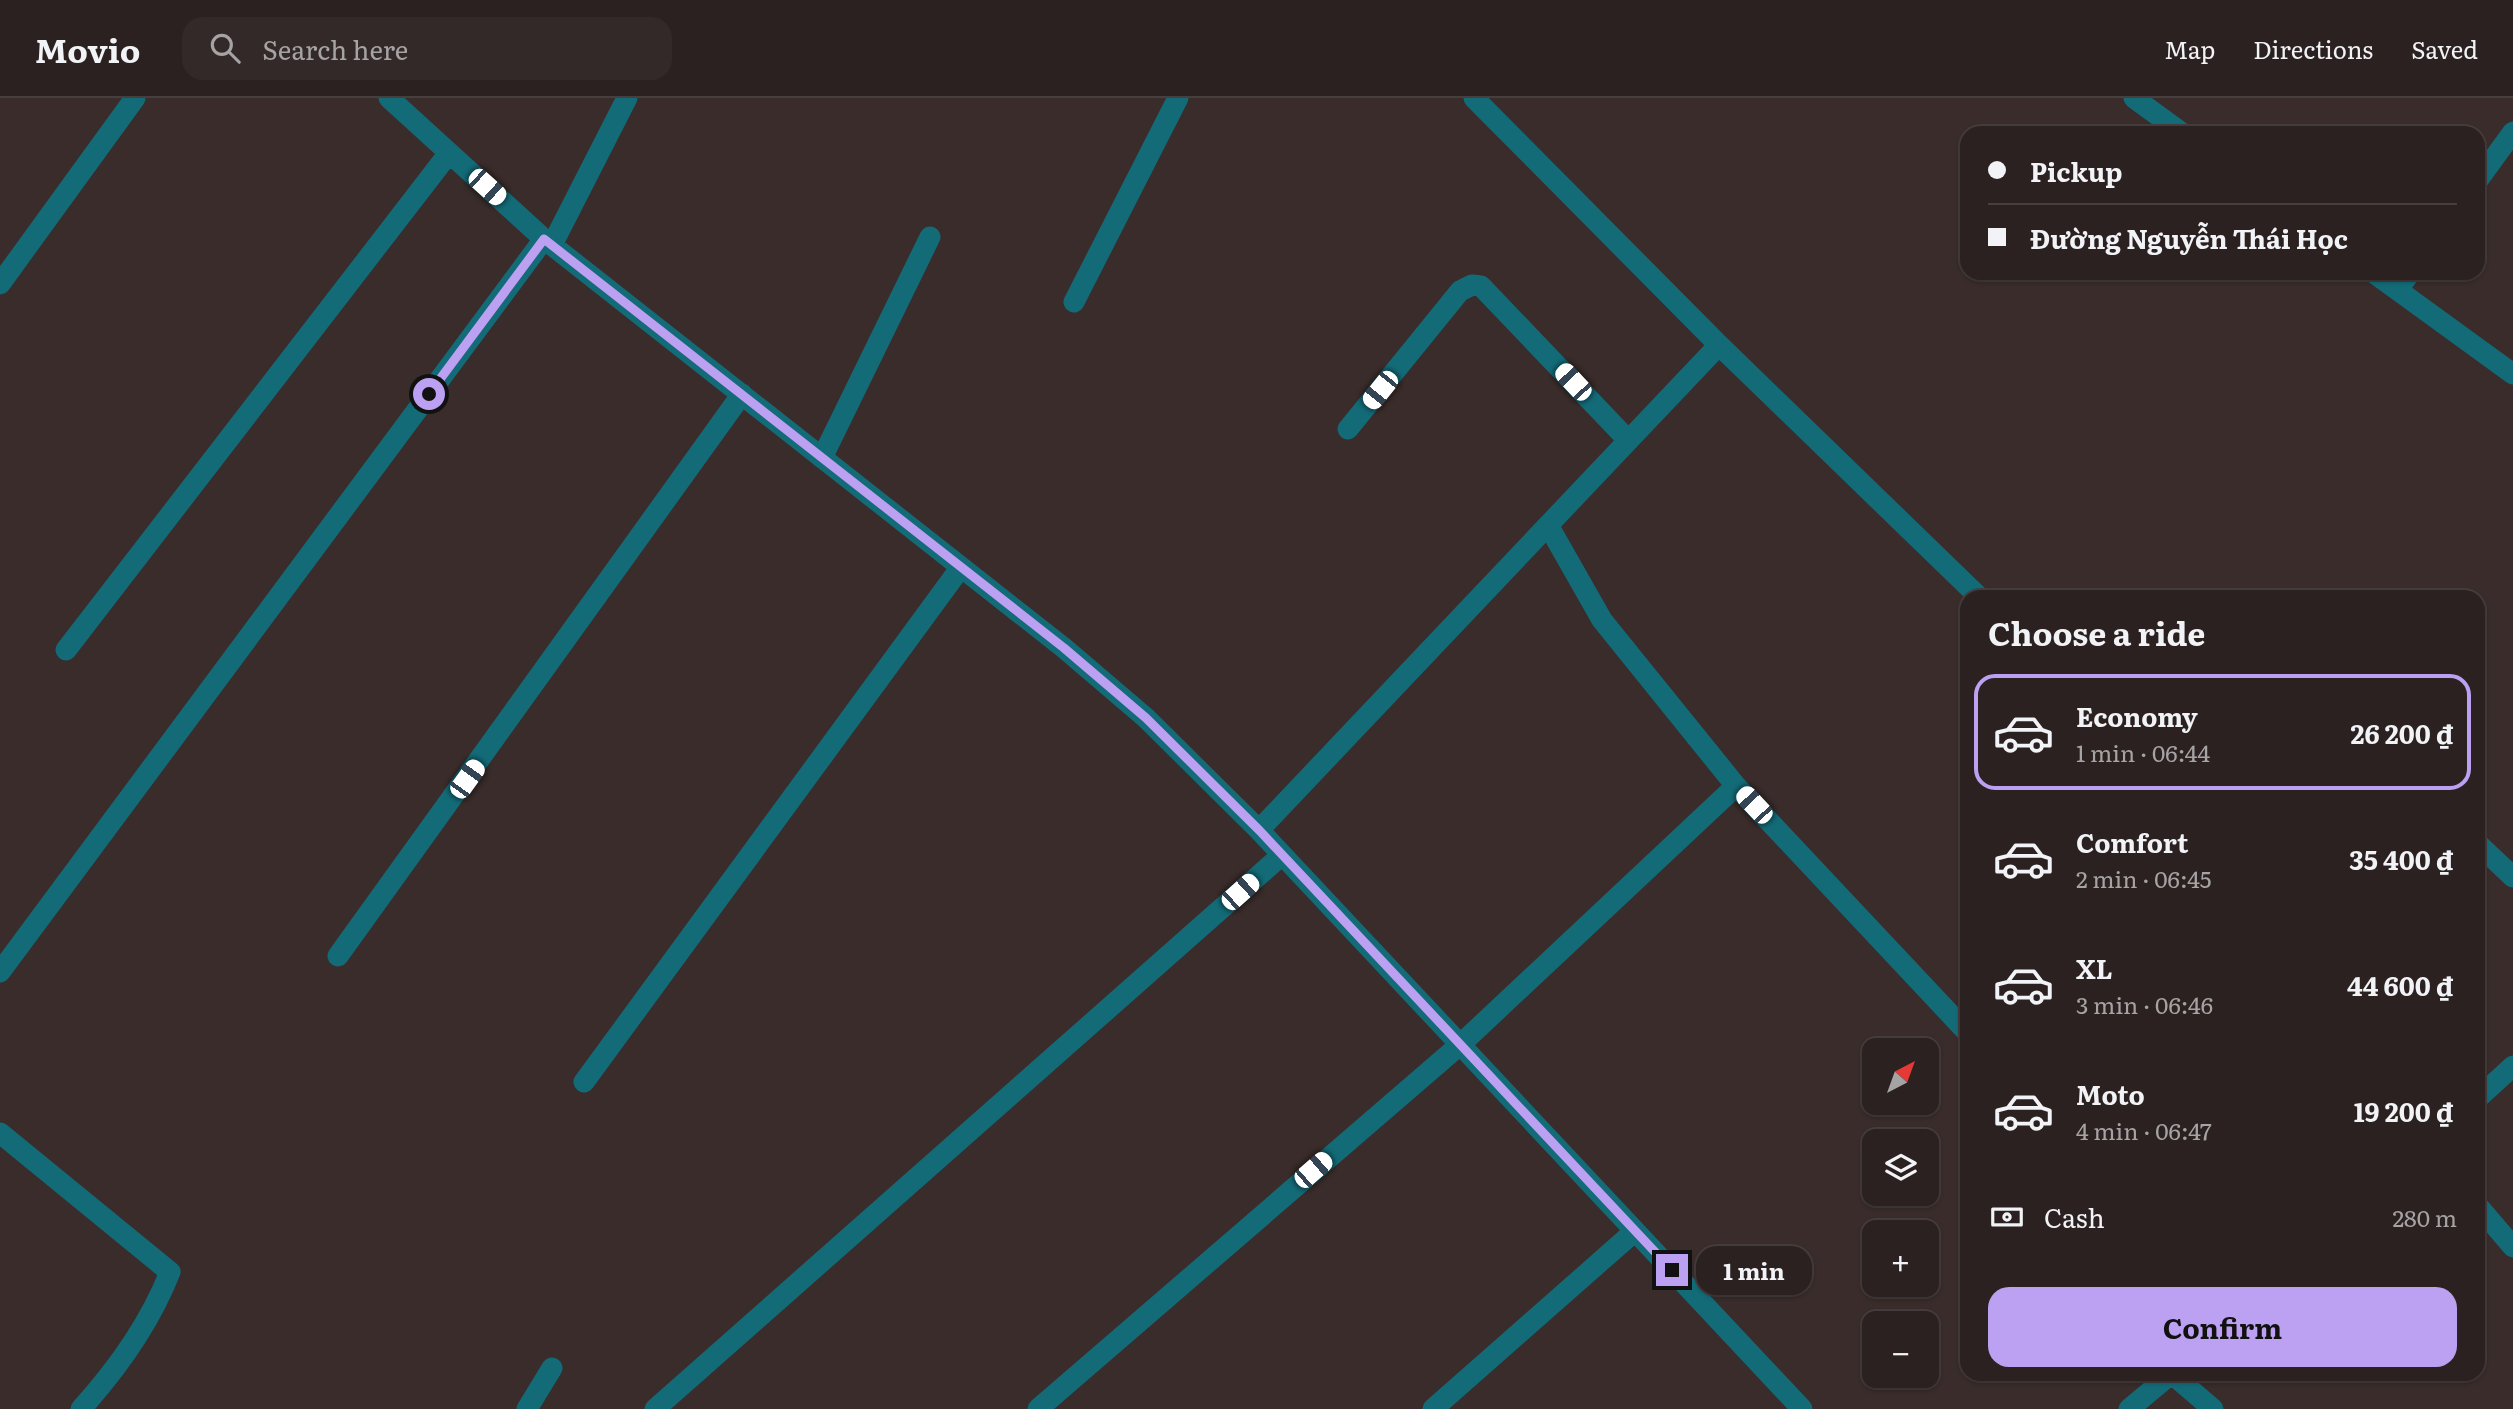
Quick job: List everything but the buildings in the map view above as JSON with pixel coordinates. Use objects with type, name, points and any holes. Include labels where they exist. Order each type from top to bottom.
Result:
[{"type":"street","points":[[0,284],[135,98]]},
{"type":"street","points":[[389,98],[548,242],[1064,648],[1146,718],[1259,830],[1462,1043],[1801,1409]]},
{"type":"street","points":[[0,972],[548,242],[627,98]]},
{"type":"street","points":[[1074,302],[1178,98]]},
{"type":"street","points":[[1474,98],[1719,345],[1972,590]]},
{"type":"street","points":[[2134,98],[2172,126]]},
{"type":"street","points":[[2485,170],[2513,132]]},
{"type":"street","points":[[66,650],[450,153]]},
{"type":"street","points":[[822,458],[930,237]]},
{"type":"street","points":[[2404,282],[2513,374]]},
{"type":"street","points":[[1348,429],[1460,291],[1472,285],[1481,286],[1489,292],[1628,440]]},
{"type":"street","points":[[1259,830],[1719,345]]},
{"type":"street","points":[[338,956],[555,657],[741,394]]},
{"type":"street","points":[[1548,525],[1602,620],[1736,786],[1960,1025]]},
{"type":"street","points":[[584,1082],[961,567]]},
{"type":"street","points":[[1038,1409],[1462,1043],[1736,786]]},
{"type":"street","points":[[2485,851],[2513,877]]},
{"type":"street","points":[[655,1409],[1282,855]]},
{"type":"street","points":[[2485,1092],[2513,1066]]},
{"type":"street","points":[[0,1133],[170,1272],[147,1321],[125,1355],[81,1409]]},
{"type":"street","points":[[2485,1214],[2513,1247]]},
{"type":"street","points":[[1433,1409],[1635,1231]]},
{"type":"street","points":[[527,1409],[552,1368]]},
{"type":"street","points":[[2129,1409],[2163,1381]]},
{"type":"street","points":[[2179,1381],[2213,1409]]},
{"type":"route","points":[[429,394],[544,239],[1064,648],[1146,718],[1259,830],[1462,1043],[1672,1270]]}]
